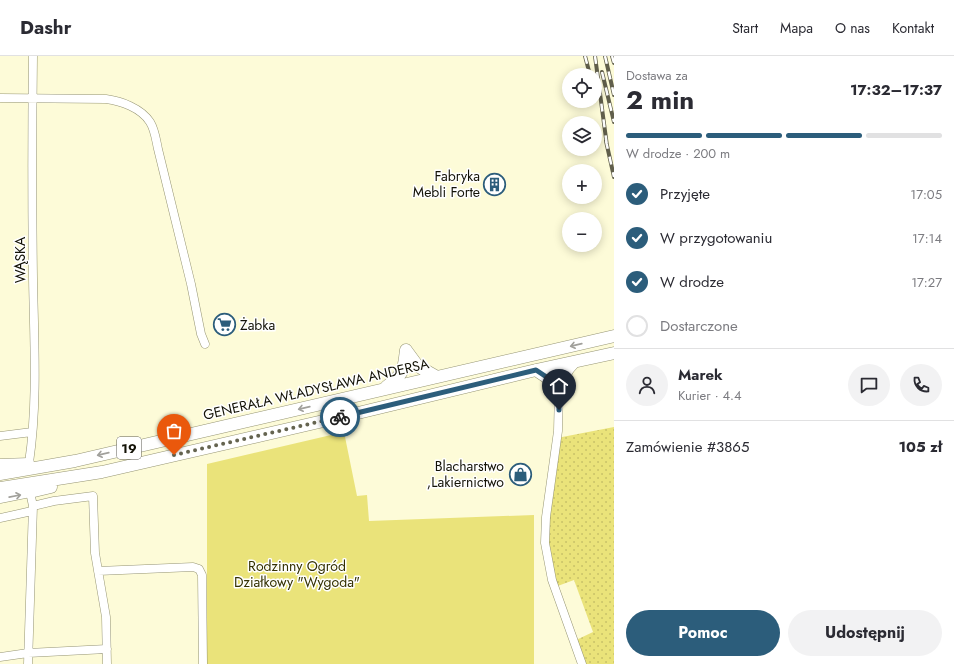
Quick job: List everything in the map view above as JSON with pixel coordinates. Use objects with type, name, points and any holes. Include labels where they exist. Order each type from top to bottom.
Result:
[{"type":"highway","name":"GENERAŁA WŁADYSŁAWA ANDERSA","points":[[0,474],[75,461],[614,336]]},
{"type":"highway","points":[[384,389],[402,374],[406,350],[421,368],[437,377]]},
{"type":"highway","name":"19","points":[[0,488],[102,472],[614,353]]},
{"type":"highway","points":[[559,390],[566,370],[574,362]]},
{"type":"highway","points":[[536,370],[554,382],[559,390]]},
{"type":"highway","points":[[29,463],[75,461]]},
{"type":"highway","points":[[30,492],[102,472]]},
{"type":"main road","points":[[0,464],[29,463]]},
{"type":"main road","points":[[0,498],[30,492]]},
{"type":"street","name":"WĄSKA","points":[[29,463],[34,379],[33,56]]},
{"type":"street","points":[[0,98],[106,99],[126,104],[136,109],[147,118],[153,128],[201,334],[205,344]]},
{"type":"street","points":[[559,390],[558,431],[546,517],[545,543],[552,580],[582,664]]},
{"type":"street","points":[[0,436],[32,432]]},
{"type":"street","points":[[28,664],[33,508],[30,492]]},
{"type":"street","points":[[0,518],[54,501],[93,496],[95,553],[106,617],[107,664]]},
{"type":"street","points":[[98,571],[193,567],[199,569],[202,575],[203,664]]},
{"type":"street","points":[[0,657],[28,653],[107,649]]},
{"type":"green space","points":[[614,427],[614,664],[582,664],[574,641],[593,632],[574,580],[555,587],[546,543],[557,438]]},
{"type":"green space","name":"Rodzinny Ogród Działkowy \"Wygoda\"","points":[[344,432],[357,496],[367,495],[369,521],[534,515],[534,664],[207,664],[207,464]]},
{"type":"railway","points":[[585,56],[588,68]]},
{"type":"railway","points":[[595,56],[607,146]]},
{"type":"railway","points":[[605,56],[614,95]]},
{"type":"railway","points":[[612,56],[614,63]]},
{"type":"railway","points":[[602,72],[614,122]]},
{"type":"railway","points":[[606,141],[614,177]]},
{"type":"way so far","points":[[174,455],[340,417]]},
{"type":"place","name":"Fabryka Mebli Forte","points":[[495,184]]},
{"type":"place","name":"Żabka","points":[[224,325]]},
{"type":"place","name":"Blacharstwo ,Lakiernictwo","points":[[520,474]]},
{"type":"route","points":[[340,417],[536,370],[554,382],[559,390],[559,410]]}]
